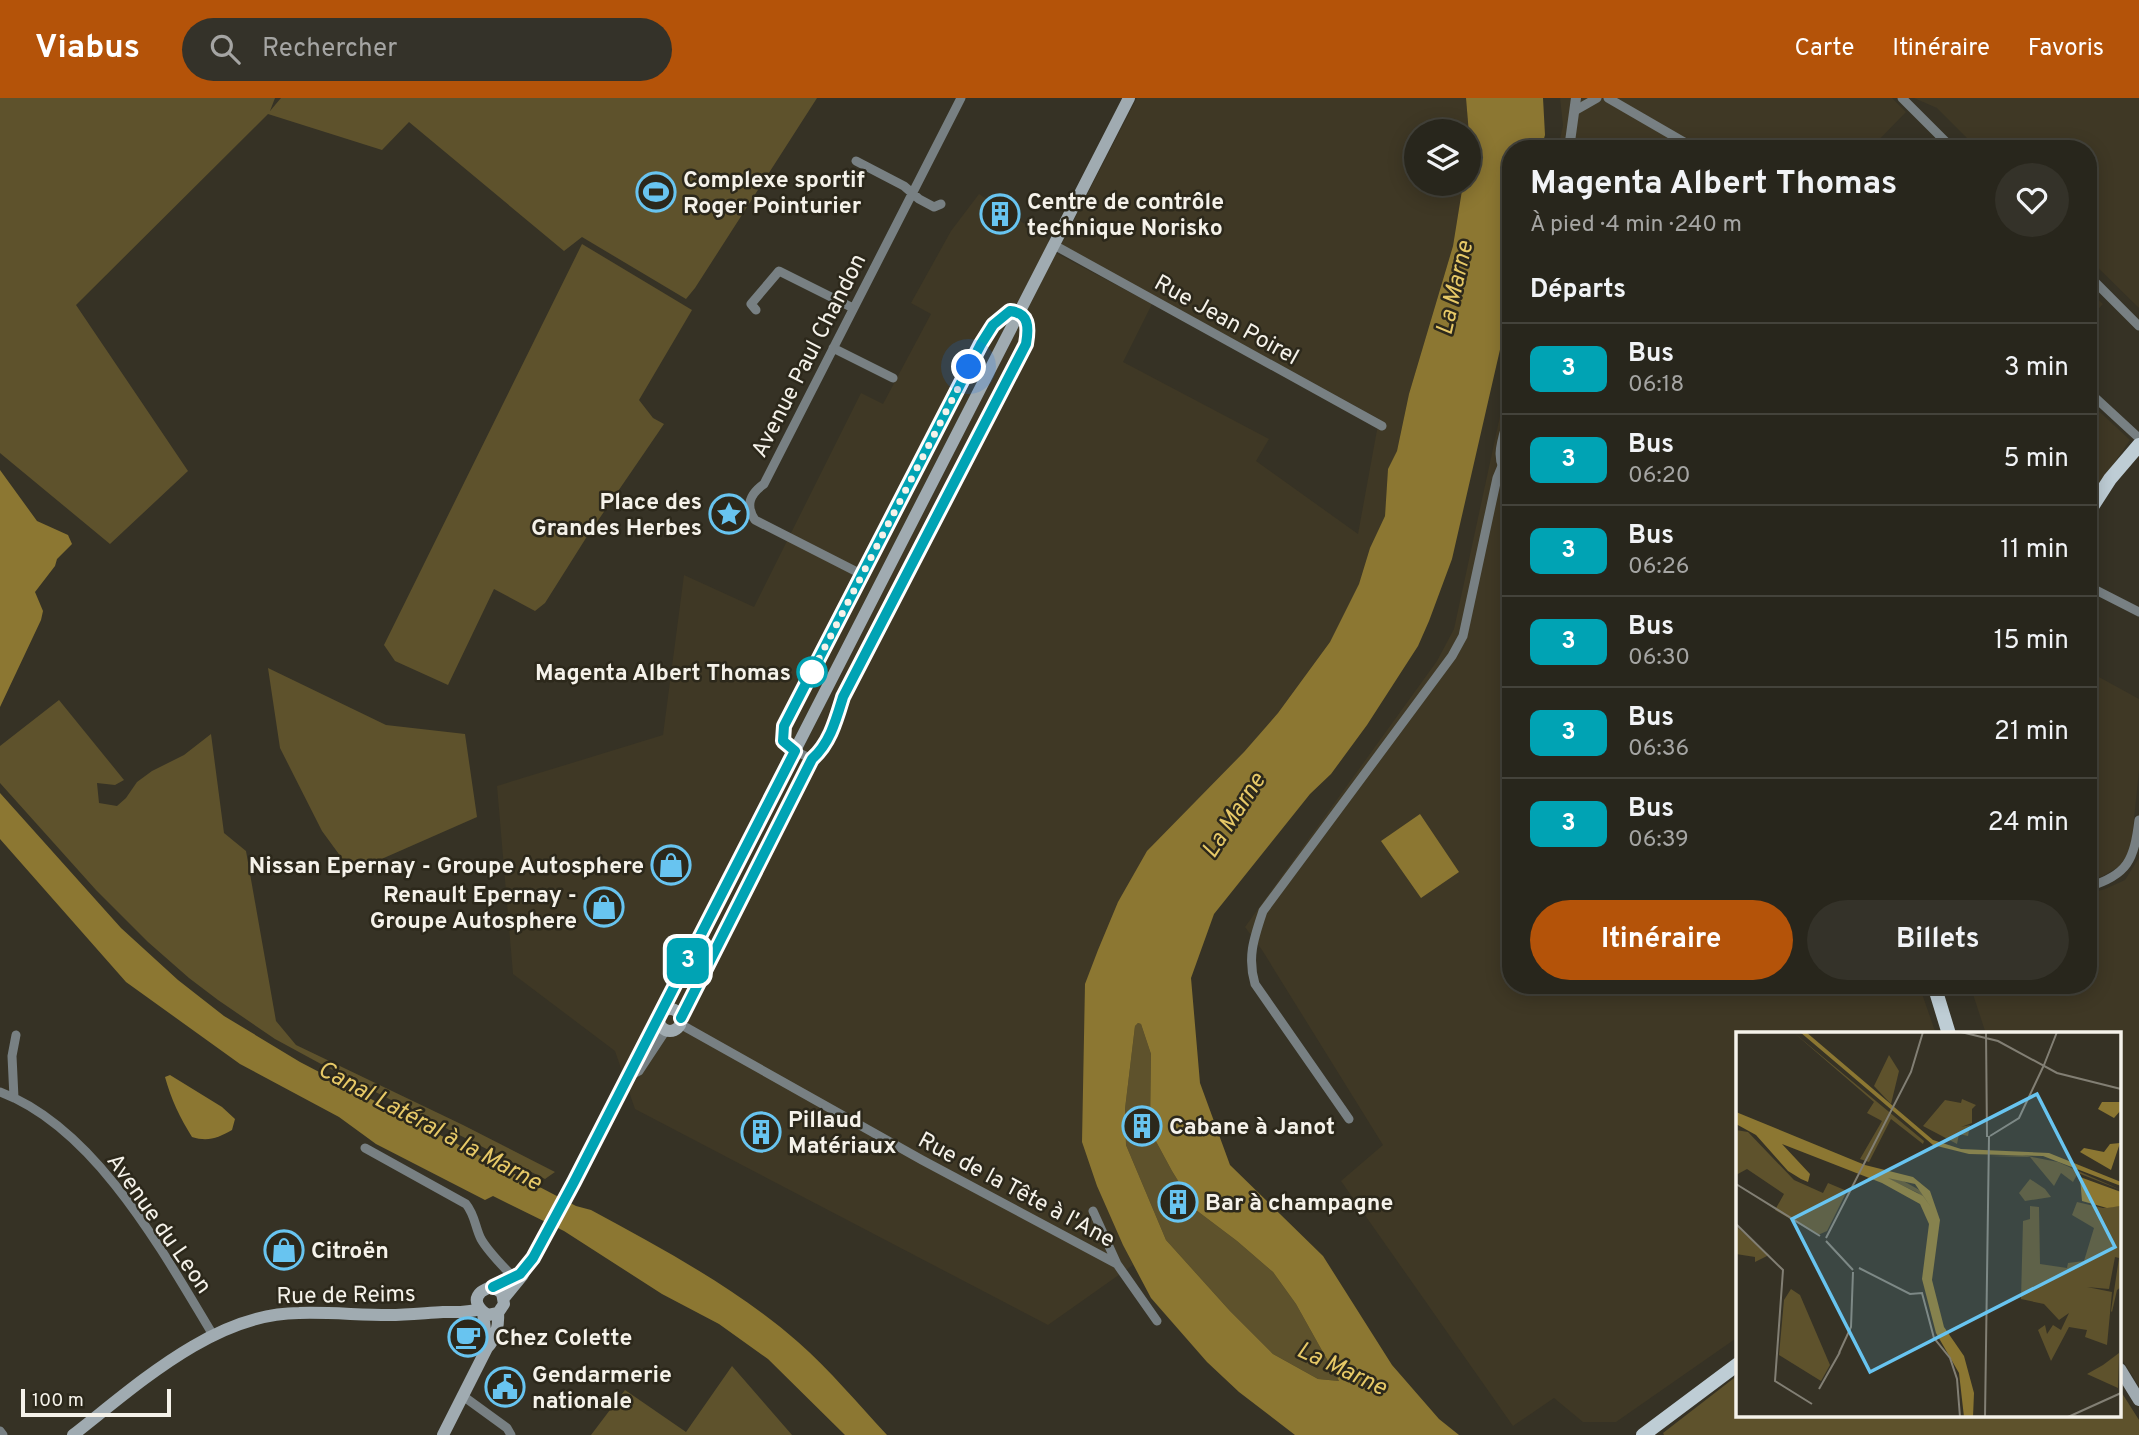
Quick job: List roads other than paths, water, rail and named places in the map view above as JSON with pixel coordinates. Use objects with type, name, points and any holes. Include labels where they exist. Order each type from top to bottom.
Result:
[{"type":"main road","points":[[665,1013],[680,1021],[674,1030],[666,1030],[659,1024],[673,990],[1129,98]]},
{"type":"main road","points":[[2097,499],[2139,445]]},
{"type":"main road","points":[[1937,994],[1949,1032]]},
{"type":"main road","points":[[443,1435],[495,1334],[498,1313],[502,1309],[504,1298],[530,1263],[628,1077],[665,1013]]},
{"type":"main road","points":[[487,1348],[481,1311],[477,1304],[478,1294],[514,1278],[530,1263]]},
{"type":"main road","points":[[493,1287],[502,1293],[504,1298]]},
{"type":"main road","name":"Rue de Reims","points":[[445,1312],[466,1304],[478,1294]]},
{"type":"main road","points":[[481,1311],[488,1315],[498,1313]]},
{"type":"main road","name":"Rue de Reims","points":[[73,1435],[182,1352],[213,1335],[270,1316],[296,1312],[389,1315],[481,1311]]},
{"type":"main road","points":[[1643,1435],[1736,1365]]},
{"type":"main road","points":[[2122,1372],[2139,1400]]},
{"type":"street","name":"Avenue Paul Chandon","points":[[863,575],[755,520],[749,507],[752,495],[764,484],[961,98]]},
{"type":"street","points":[[1570,140],[1576,104],[1597,98]]},
{"type":"street","points":[[1608,98],[1680,140]]},
{"type":"street","points":[[1902,98],[1944,140]]},
{"type":"street","points":[[856,161],[934,207],[942,204]]},
{"type":"street","name":"Rue Jean Poirel","points":[[1054,245],[1382,426]]},
{"type":"street","points":[[756,310],[751,304],[779,271],[853,309]]},
{"type":"street","points":[[2097,284],[2139,326]]},
{"type":"street","points":[[680,1021],[812,759],[822,750],[843,697],[1026,344],[1029,329],[1026,319],[1019,312],[1010,311],[993,325],[987,334],[784,726],[783,741],[795,751],[812,759]]},
{"type":"street","points":[[833,348],[893,378]]},
{"type":"street","points":[[2097,399],[2139,438]]},
{"type":"street","points":[[1349,1119],[1255,984],[1249,964],[1256,934],[1263,912],[1452,656],[1463,636],[1497,478],[1502,474]]},
{"type":"street","points":[[2097,591],[2139,612]]},
{"type":"street","points":[[2097,884],[2108,881],[2127,865],[2136,845],[2139,820]]},
{"type":"street","name":"Rue de la Tête à l'Ane","points":[[680,1021],[922,1160],[1117,1264]]},
{"type":"street","points":[[628,1077],[639,1071],[666,1030]]},
{"type":"street","points":[[14,1098],[12,1056],[16,1035]]},
{"type":"street","name":"Avenue du Leon","points":[[0,1092],[57,1126],[89,1154],[128,1203],[174,1270],[213,1335]]},
{"type":"street","points":[[365,1148],[466,1204],[472,1211],[485,1245],[514,1278]]},
{"type":"street","points":[[1093,1211],[1117,1264],[1157,1321]]},
{"type":"street","points":[[463,1396],[508,1428],[511,1435]]},
{"type":"water","name":"La Marne","points":[[1466,98],[1543,98],[1544,140],[1502,140],[1502,341],[1452,559],[1429,621],[1418,646],[1367,725],[1331,774],[1310,794],[1214,914],[1191,978],[1200,1083],[1230,1165],[1323,1256],[1392,1365],[1439,1419],[1459,1435],[1295,1435],[1239,1392],[1207,1362],[1151,1298],[1123,1245],[1097,1186],[1082,1142],[1085,984],[1118,902],[1147,851],[1244,752],[1278,713],[1330,642],[1359,584],[1370,548],[1385,516],[1388,469],[1397,451],[1409,394],[1453,246],[1461,196],[1481,196],[1481,119],[1468,119]],"holes":[[[1138,1023],[1141,1024],[1151,1054],[1152,1134],[1196,1210],[1273,1272],[1296,1304],[1339,1381],[1318,1379],[1273,1354],[1166,1240],[1126,1145],[1125,1109],[1135,1026]]]},
{"type":"water","points":[[0,470],[37,521],[68,535],[72,544],[57,559],[55,566],[35,592],[43,611],[41,620],[0,707]]},
{"type":"water","points":[[0,793],[121,928],[178,980],[224,1016],[300,1062],[576,1206],[591,1210],[724,1287],[774,1322],[810,1353],[887,1435],[845,1435],[768,1359],[719,1324],[662,1294],[564,1231],[493,1196],[485,1200],[376,1144],[339,1117],[240,1064],[126,982],[0,839]]},
{"type":"water","points":[[1420,814],[1459,872],[1421,898],[1381,841]]},
{"type":"water","points":[[170,1075],[222,1107],[235,1119],[232,1130],[213,1138],[192,1137],[170,1093],[165,1077]]},
{"type":"place","name":"Complexe sportif Roger Pointurier","points":[[656,192]]},
{"type":"place","name":"Centre de contrôle technique Norisko","points":[[1000,214]]},
{"type":"place","name":"Place des Grandes Herbes","points":[[729,514]]},
{"type":"place","name":"Magenta Albert Thomas","points":[[812,672]]},
{"type":"place","name":"Nissan Epernay - Groupe Autosphere","points":[[671,865]]},
{"type":"place","name":"Renault Epernay - Groupe Autosphere","points":[[604,907]]},
{"type":"place","name":"Cabane à Janot","points":[[1142,1126]]},
{"type":"place","name":"Pillaud Matériaux","points":[[761,1132]]},
{"type":"place","name":"Bar à champagne","points":[[1178,1202]]},
{"type":"place","name":"Citroën","points":[[284,1250]]},
{"type":"place","name":"Chez Colette","points":[[468,1337]]},
{"type":"place","name":"Gendarmerie nationale","points":[[505,1387]]},
{"type":"water label","name":"Canal Latéral à la Marne","points":[[430,1125]]}]
